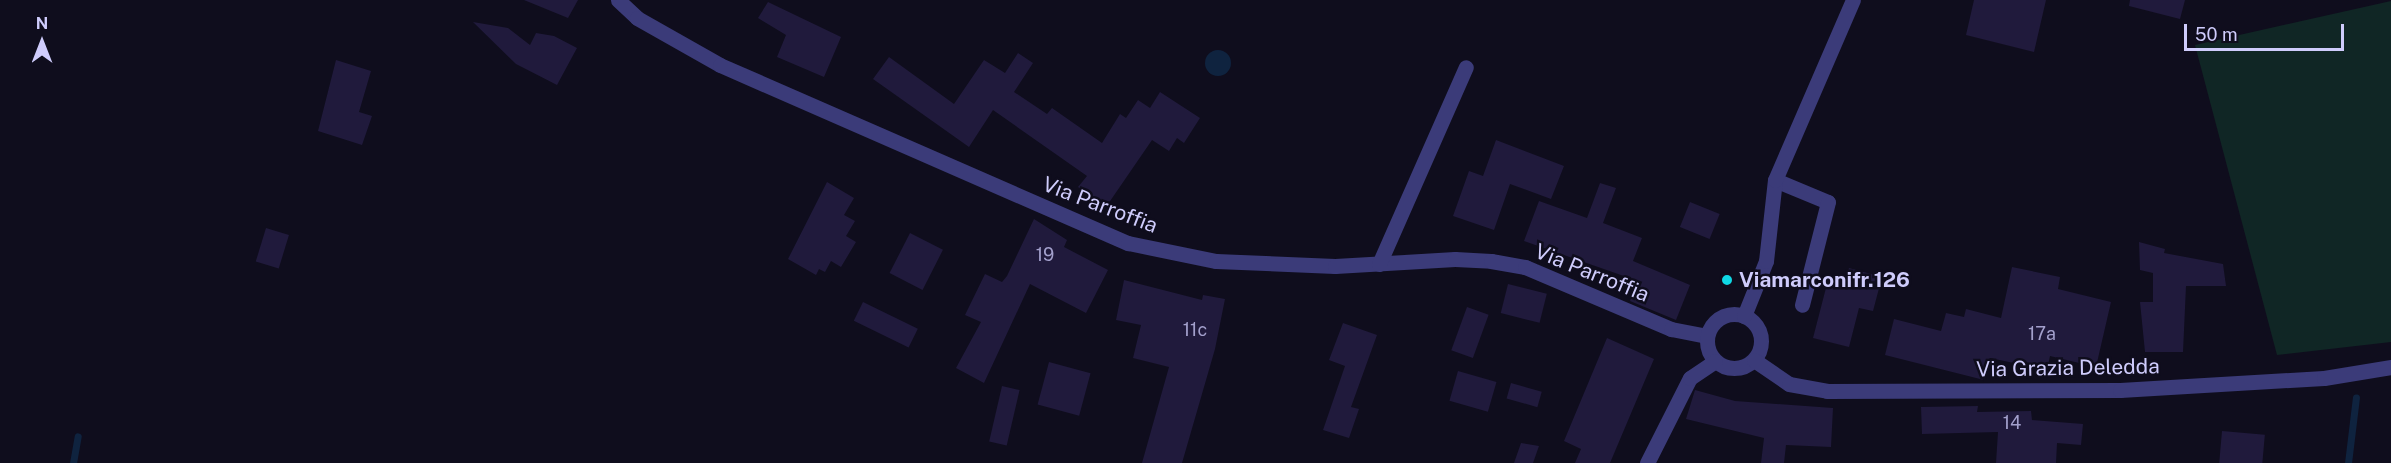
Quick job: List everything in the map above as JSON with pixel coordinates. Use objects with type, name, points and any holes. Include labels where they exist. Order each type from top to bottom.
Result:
[{"type":"street","name":"Via Parroffia","points":[[618,0],[637,18],[720,66],[1128,243],[1216,261],[1335,266],[1455,259],[1525,267],[1671,329],[1706,336]]},
{"type":"street","points":[[1744,316],[1766,261],[1775,180],[1853,0]]},
{"type":"street","points":[[1379,264],[1466,67]]},
{"type":"street","points":[[1775,180],[1828,202],[1802,305]]},
{"type":"street","points":[[1725,315],[1744,316],[1752,321],[1761,338],[1754,360],[1737,368],[1715,361],[1709,354],[1706,336],[1710,327],[1725,315]]},
{"type":"street","name":"Via Grazia Deledda","points":[[1754,360],[1789,384],[1827,391],[2120,390],[2324,378],[2391,367]]},
{"type":"street","points":[[1647,463],[1690,378],[1715,361]]},
{"type":"green space","points":[[2391,1],[2391,342],[2277,355],[2195,45]]},
{"type":"water","points":[[1218,50],[1227,54],[1231,63],[1227,72],[1218,76],[1209,72],[1205,63],[1209,54]]},
{"type":"building","points":[[524,0],[578,0],[568,18]]},
{"type":"building","points":[[1974,0],[2046,0],[2034,52],[1966,35]]},
{"type":"building","points":[[2130,0],[2185,0],[2180,19],[2129,6]]},
{"type":"building","points":[[768,2],[841,37],[824,77],[777,57],[786,35],[758,18]]},
{"type":"building","points":[[473,22],[508,28],[530,45],[536,33],[554,36],[577,48],[557,85],[516,64]]},
{"type":"building","points":[[1018,53],[1033,63],[1014,92],[1047,114],[1052,108],[1102,143],[1120,114],[1126,118],[1138,100],[1150,108],[1160,92],[1200,118],[1184,143],[1177,138],[1169,151],[1152,140],[1106,207],[1078,187],[1087,176],[993,110],[969,147],[873,79],[889,57],[954,104],[984,60],[1005,73]]},
{"type":"building","points":[[336,60],[371,71],[359,112],[372,116],[362,145],[318,131]]},
{"type":"building","points":[[1496,140],[1564,166],[1551,199],[1510,184],[1494,230],[1453,216],[1469,171],[1483,176]]},
{"type":"building","points":[[827,182],[854,198],[844,215],[855,221],[846,236],[856,242],[841,267],[831,261],[825,272],[819,269],[816,275],[788,259]]},
{"type":"building","points":[[1600,183],[1616,188],[1603,223],[1642,238],[1633,261],[1690,285],[1676,320],[1630,301],[1638,281],[1524,241],[1539,201],[1587,218]]},
{"type":"building","points":[[1690,202],[1720,214],[1710,239],[1680,227]]},
{"type":"building","points":[[1034,219],[1067,240],[1064,247],[1108,270],[1086,313],[1030,284],[984,383],[956,368],[981,322],[965,315],[985,274],[1002,282],[1007,276]]},
{"type":"building","points":[[266,228],[289,235],[279,268],[256,261]]},
{"type":"building","points":[[910,233],[943,250],[923,290],[890,273]]},
{"type":"building","points":[[2139,242],[2165,249],[2164,253],[2223,264],[2226,286],[2186,286],[2183,352],[2145,352],[2140,302],[2153,302],[2153,273],[2140,270]]},
{"type":"building","points":[[2012,267],[2060,277],[2058,289],[2111,302],[2096,367],[2050,356],[2047,370],[1990,358],[1984,380],[1885,355],[1894,319],[1941,331],[1946,313],[1964,317],[1966,309],[2001,318]]},
{"type":"building","points":[[1849,268],[1882,277],[1873,311],[1859,308],[1849,347],[1813,338],[1827,284],[1843,289]]},
{"type":"building","points":[[1124,280],[1202,300],[1203,295],[1225,299],[1215,349],[1182,463],[1142,463],[1169,367],[1133,358],[1141,325],[1116,320]]},
{"type":"building","points":[[1508,284],[1547,294],[1540,323],[1501,313]]},
{"type":"building","points":[[863,302],[918,329],[909,348],[854,321]]},
{"type":"building","points":[[1467,307],[1489,315],[1473,358],[1451,350]]},
{"type":"building","points":[[1343,323],[1377,335],[1351,407],[1359,409],[1349,438],[1323,430],[1345,366],[1329,360]]},
{"type":"building","points":[[1607,338],[1654,359],[1610,463],[1575,463],[1581,449],[1564,441]]},
{"type":"building","points":[[1049,362],[1091,373],[1079,416],[1038,405]]},
{"type":"building","points":[[1458,371],[1496,382],[1488,412],[1449,401]]},
{"type":"building","points":[[1511,383],[1542,392],[1537,407],[1507,398]]},
{"type":"building","points":[[1002,386],[1020,390],[1007,446],[989,442]]},
{"type":"building","points":[[1695,390],[1735,401],[1833,408],[1831,447],[1786,445],[1784,463],[1761,463],[1764,438],[1686,419]]},
{"type":"building","points":[[1978,406],[1977,412],[2031,411],[2032,420],[2083,424],[2081,445],[2057,443],[2056,463],[1996,463],[1998,432],[1922,434],[1921,407]]},
{"type":"building","points":[[2222,431],[2265,435],[2262,463],[2219,463]]},
{"type":"building","points":[[1521,443],[1539,446],[1533,463],[1514,463]]},
{"type":"waterway","points":[[2348,463],[2356,397]]},
{"type":"waterway","points":[[73,463],[78,436]]},
{"type":"place","name":"Viamarconifr.126","points":[[1727,280]]}]
